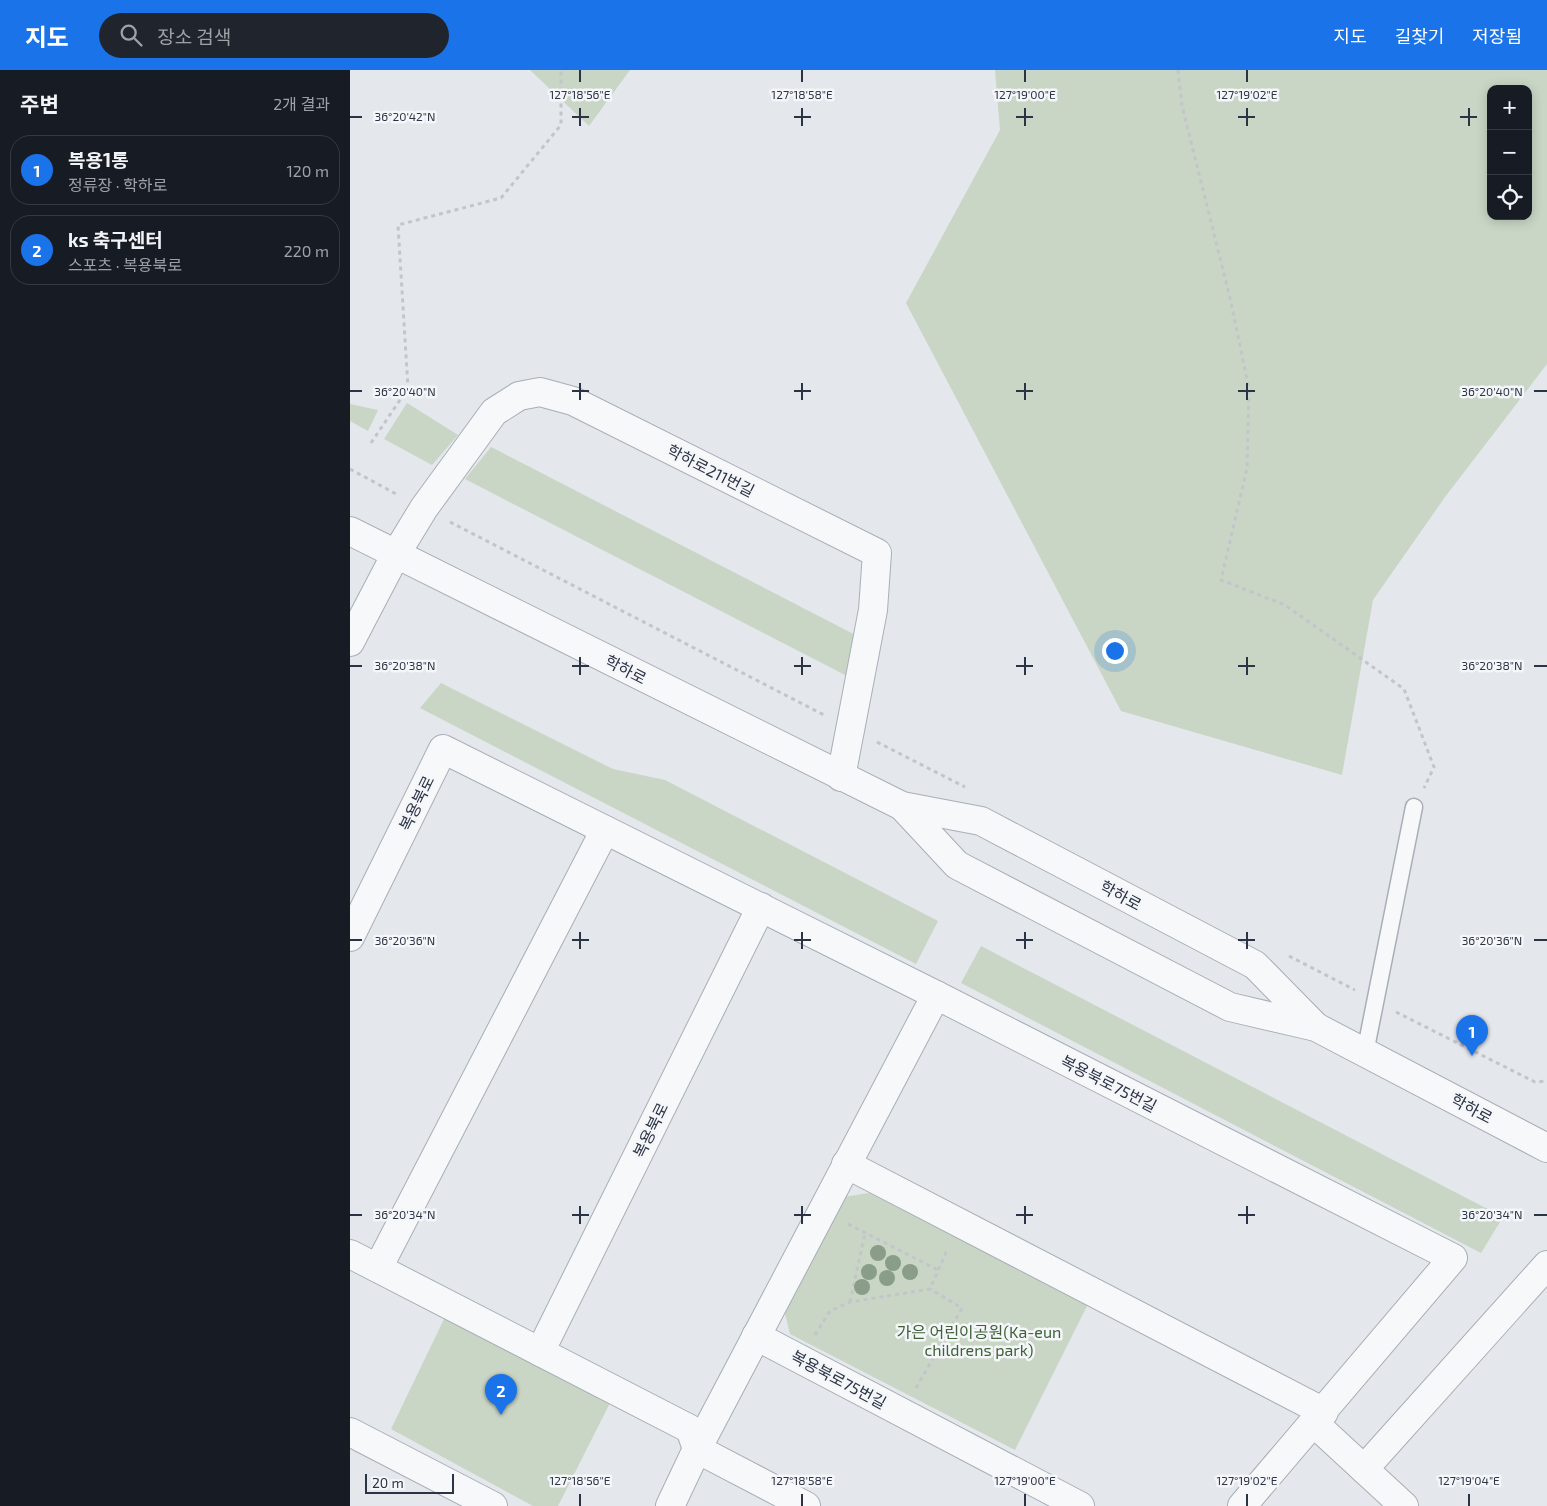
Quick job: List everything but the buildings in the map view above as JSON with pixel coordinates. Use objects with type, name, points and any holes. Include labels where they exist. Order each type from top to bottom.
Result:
[{"type":"street","name":"학하로211번길","points":[[396,554],[424,508],[494,412],[519,396],[540,392],[582,405],[877,553],[873,610],[841,777]]},
{"type":"street","name":"학하로","points":[[350,531],[902,806],[981,822],[1255,965],[1316,1027]]},
{"type":"street","points":[[350,642],[396,554]]},
{"type":"street","name":"복용북로75번길","points":[[443,749],[936,995],[1453,1258],[1319,1417]]},
{"type":"street","name":"복용북로","points":[[350,937],[443,749]]},
{"type":"street","name":"학하로","points":[[902,806],[957,865],[1230,1007],[1316,1027],[1547,1148]]},
{"type":"street","points":[[378,1268],[605,830]]},
{"type":"street","name":"복용북로","points":[[540,1352],[761,908]]},
{"type":"street","points":[[670,1506],[697,1449],[936,995]]},
{"type":"street","points":[[846,1164],[1319,1417],[1364,1469],[1404,1506]]},
{"type":"street","points":[[350,1254],[690,1429],[697,1449],[806,1506]]},
{"type":"street","points":[[1364,1469],[1547,1265]]},
{"type":"street","name":"복용북로75번길","points":[[756,1336],[1080,1506]]},
{"type":"street","points":[[1242,1506],[1319,1417]]},
{"type":"street","points":[[350,1432],[492,1506]]},
{"type":"lane","points":[[1365,1053],[1414,807]]},
{"type":"path","points":[[371,443],[408,388],[398,225],[501,198],[561,125],[561,70]]},
{"type":"path","points":[[1178,70],[1182,106],[1230,298],[1249,389],[1247,468],[1221,580],[1285,605],[1404,689],[1434,767],[1414,807]]},
{"type":"path","points":[[500,549],[822,714]]},
{"type":"path","points":[[1391,1009],[1536,1082],[1547,1081]]},
{"type":"path","points":[[840,1220],[939,1270]]},
{"type":"path","points":[[850,1302],[865,1233]]},
{"type":"path","points":[[930,1289],[950,1244]]},
{"type":"path","points":[[812,1340],[830,1311],[850,1302],[930,1289],[962,1308],[914,1391]]},
{"type":"green space","points":[[530,70],[630,70],[589,126]]},
{"type":"green space","points":[[995,70],[1547,70],[1547,364],[1445,497],[1373,600],[1342,775],[1121,711],[906,303],[1000,130]]},
{"type":"green space","points":[[407,403],[458,435],[432,465],[384,439]]},
{"type":"green space","points":[[350,404],[378,410],[368,431],[350,421]]},
{"type":"green space","points":[[491,447],[867,641],[849,677],[465,479]]},
{"type":"green space","points":[[441,683],[613,769],[665,780],[938,921],[916,964],[420,708]]},
{"type":"green space","points":[[981,946],[1503,1217],[1481,1253],[961,983]]},
{"type":"green space","name":"가은 어린이공원(Ka-eun childrens park)","points":[[869,1193],[1088,1304],[1015,1450],[790,1334],[785,1313],[843,1197]]},
{"type":"green space","points":[[445,1317],[611,1401],[558,1506],[533,1506],[391,1429]]},
{"type":"place","name":"복용1통","points":[[1472,1056]]},
{"type":"place","name":"ks 축구센터","points":[[501,1415]]}]
